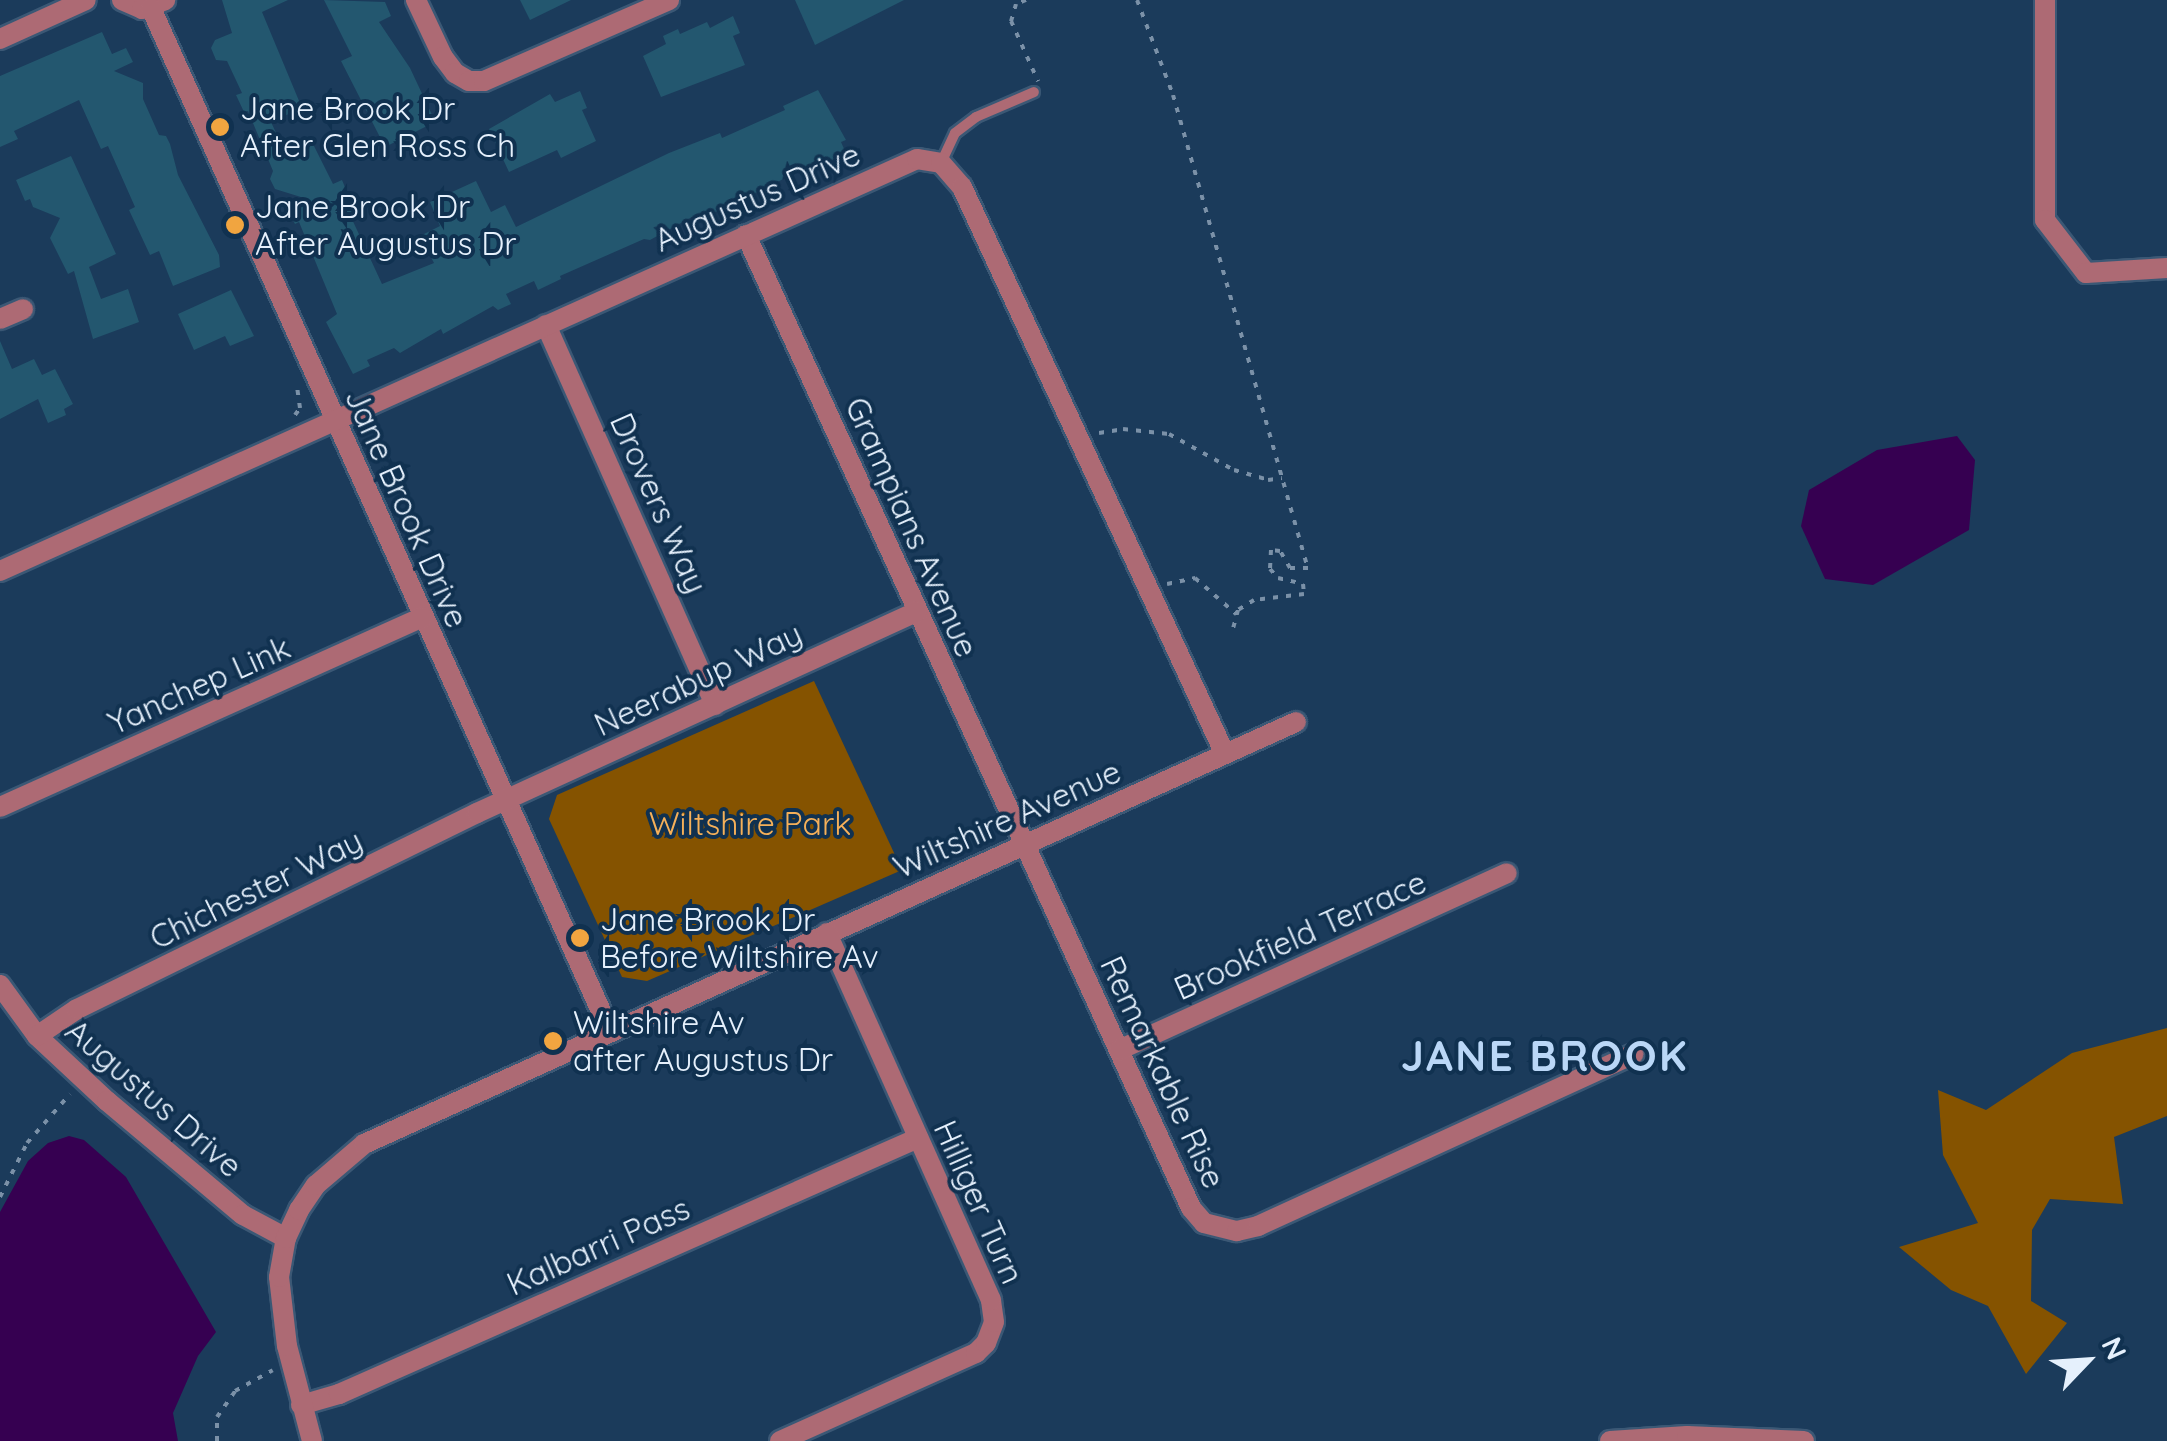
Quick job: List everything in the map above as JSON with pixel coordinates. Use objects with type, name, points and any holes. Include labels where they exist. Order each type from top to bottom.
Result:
[{"type":"street","points":[[0,39],[86,0]]},
{"type":"street","name":"Jane Brook Drive","points":[[122,0],[133,8],[158,4],[334,420],[610,1031]]},
{"type":"street","points":[[416,0],[443,57],[456,73],[469,81],[484,81],[668,0]]},
{"type":"street","points":[[2045,0],[2045,220],[2086,272],[2167,268]]},
{"type":"street","name":"Augustus Drive","points":[[0,571],[904,163],[917,159],[940,164]]},
{"type":"street","points":[[940,164],[962,186],[1225,754]]},
{"type":"street","name":"Grampians Avenue","points":[[746,234],[1024,845]]},
{"type":"street","points":[[0,319],[22,309]]},
{"type":"street","name":"Drovers Way","points":[[546,325],[715,705]]},
{"type":"street","name":"Neerabup Way","points":[[504,801],[917,612]]},
{"type":"street","name":"Yanchep Link","points":[[0,807],[422,617]]},
{"type":"street","name":"Wiltshire Avenue","points":[[286,1238],[316,1185],[364,1144],[1296,722]]},
{"type":"street","name":"Chichester Way","points":[[38,1036],[77,1009],[504,801]]},
{"type":"street","name":"Remarkable Rise","points":[[1024,845],[1191,1208],[1204,1223],[1237,1231],[1258,1226],[1634,1054]]},
{"type":"street","name":"Brookfield Terrace","points":[[1118,1050],[1507,874]]},
{"type":"street","name":"Hilliger Turn","points":[[780,1441],[976,1353],[992,1333],[991,1300],[827,933]]},
{"type":"street","name":"Augustus Drive","points":[[0,984],[38,1036],[107,1101],[243,1215],[286,1238]]},
{"type":"street","name":"Kalbarri Pass","points":[[301,1405],[357,1386],[918,1138]]},
{"type":"street","points":[[286,1238],[280,1307],[312,1441]]},
{"type":"street","points":[[1610,1441],[1687,1436],[1804,1441]]},
{"type":"lane","points":[[940,164],[955,133],[976,117],[1033,90]]},
{"type":"path","points":[[1026,0],[1016,4],[1011,21],[1038,80],[1033,90]]},
{"type":"path","points":[[1137,0],[1173,96],[1308,568],[1290,568],[1276,550],[1271,550],[1267,562],[1278,578],[1306,589],[1298,596],[1254,600],[1236,614],[1234,629]]},
{"type":"path","points":[[283,426],[300,408],[295,378]]},
{"type":"path","points":[[1088,437],[1122,428],[1168,434],[1254,478],[1282,478]]},
{"type":"path","points":[[1164,586],[1196,578],[1236,614]]},
{"type":"path","points":[[0,1197],[27,1143],[75,1088]]},
{"type":"path","points":[[217,1441],[217,1416],[235,1391],[279,1368]]},
{"type":"green space","name":"Wiltshire Park","points":[[814,681],[902,870],[647,981],[622,977],[549,819],[557,795]]},
{"type":"green space","points":[[2167,1028],[2167,1116],[2114,1137],[2123,1204],[2050,1199],[2032,1230],[2031,1301],[2067,1323],[2026,1374],[1988,1306],[1951,1290],[1899,1247],[1978,1223],[1943,1155],[1938,1090],[1986,1110],[2072,1053]]},
{"type":"shaded area","points":[[1957,436],[1975,460],[1969,530],[1873,585],[1825,579],[1801,526],[1809,490],[1877,450]]},
{"type":"shaded area","points":[[69,1136],[84,1140],[126,1177],[216,1332],[198,1356],[173,1413],[178,1441],[0,1441],[0,1212],[28,1161],[48,1143]]},
{"type":"building","points":[[222,0],[288,0],[262,12],[302,108],[271,122],[284,150],[310,138],[333,184],[342,180],[356,214],[351,217],[382,284],[434,263],[420,236],[440,226],[430,202],[476,181],[491,212],[505,205],[516,227],[669,153],[720,133],[722,138],[785,110],[783,106],[818,90],[846,140],[841,142],[845,151],[824,166],[821,160],[734,204],[694,221],[692,217],[650,240],[644,239],[560,276],[561,279],[538,290],[534,281],[506,294],[511,304],[498,310],[493,306],[400,353],[394,348],[367,360],[370,366],[353,374],[326,322],[337,314],[299,222],[295,224],[287,209],[304,198],[275,189],[270,179],[273,171],[248,111],[244,112],[236,95],[242,93],[227,61],[216,60],[211,48],[215,40],[232,33]]},
{"type":"building","points":[[324,0],[385,2],[391,16],[379,22],[410,68],[433,117],[429,125],[385,147],[341,61],[352,56]]},
{"type":"building","points":[[520,0],[571,0],[530,20]]},
{"type":"building","points":[[795,0],[904,0],[815,45]]},
{"type":"building","points":[[733,16],[740,33],[733,36],[745,65],[661,97],[643,56],[666,44],[663,36],[678,29],[680,34],[707,22],[710,28]]},
{"type":"building","points":[[102,32],[112,54],[126,48],[133,62],[114,71],[143,83],[143,99],[159,135],[166,136],[170,144],[178,175],[219,255],[220,267],[173,286],[159,251],[150,255],[129,210],[135,207],[108,146],[101,149],[79,100],[14,131],[18,139],[0,147],[0,76]]},
{"type":"building","points":[[580,91],[587,108],[582,110],[596,141],[561,158],[557,150],[509,172],[489,129],[550,94],[555,102]]},
{"type":"building","points":[[71,156],[116,254],[89,267],[101,299],[128,289],[139,322],[93,339],[74,271],[68,274],[50,238],[60,218],[33,207],[30,199],[25,201],[16,180]]},
{"type":"building","points":[[231,290],[254,336],[230,346],[225,336],[194,350],[178,314]]},
{"type":"building","points":[[0,341],[12,369],[34,359],[42,375],[55,369],[73,404],[64,409],[66,415],[48,423],[38,399],[0,419]]},
{"type":"place","name":"Jane Brook Dr After Glen Ross Ch","points":[[220,127]]},
{"type":"place","name":"Jane Brook Dr After Augustus Dr","points":[[235,225]]},
{"type":"place","name":"Jane Brook Dr Before Wiltshire Av","points":[[580,938]]},
{"type":"place","name":"Wiltshire Av after Augustus Dr","points":[[553,1041]]},
{"type":"district","name":"JANE BROOK","points":[[1545,1056]]}]
